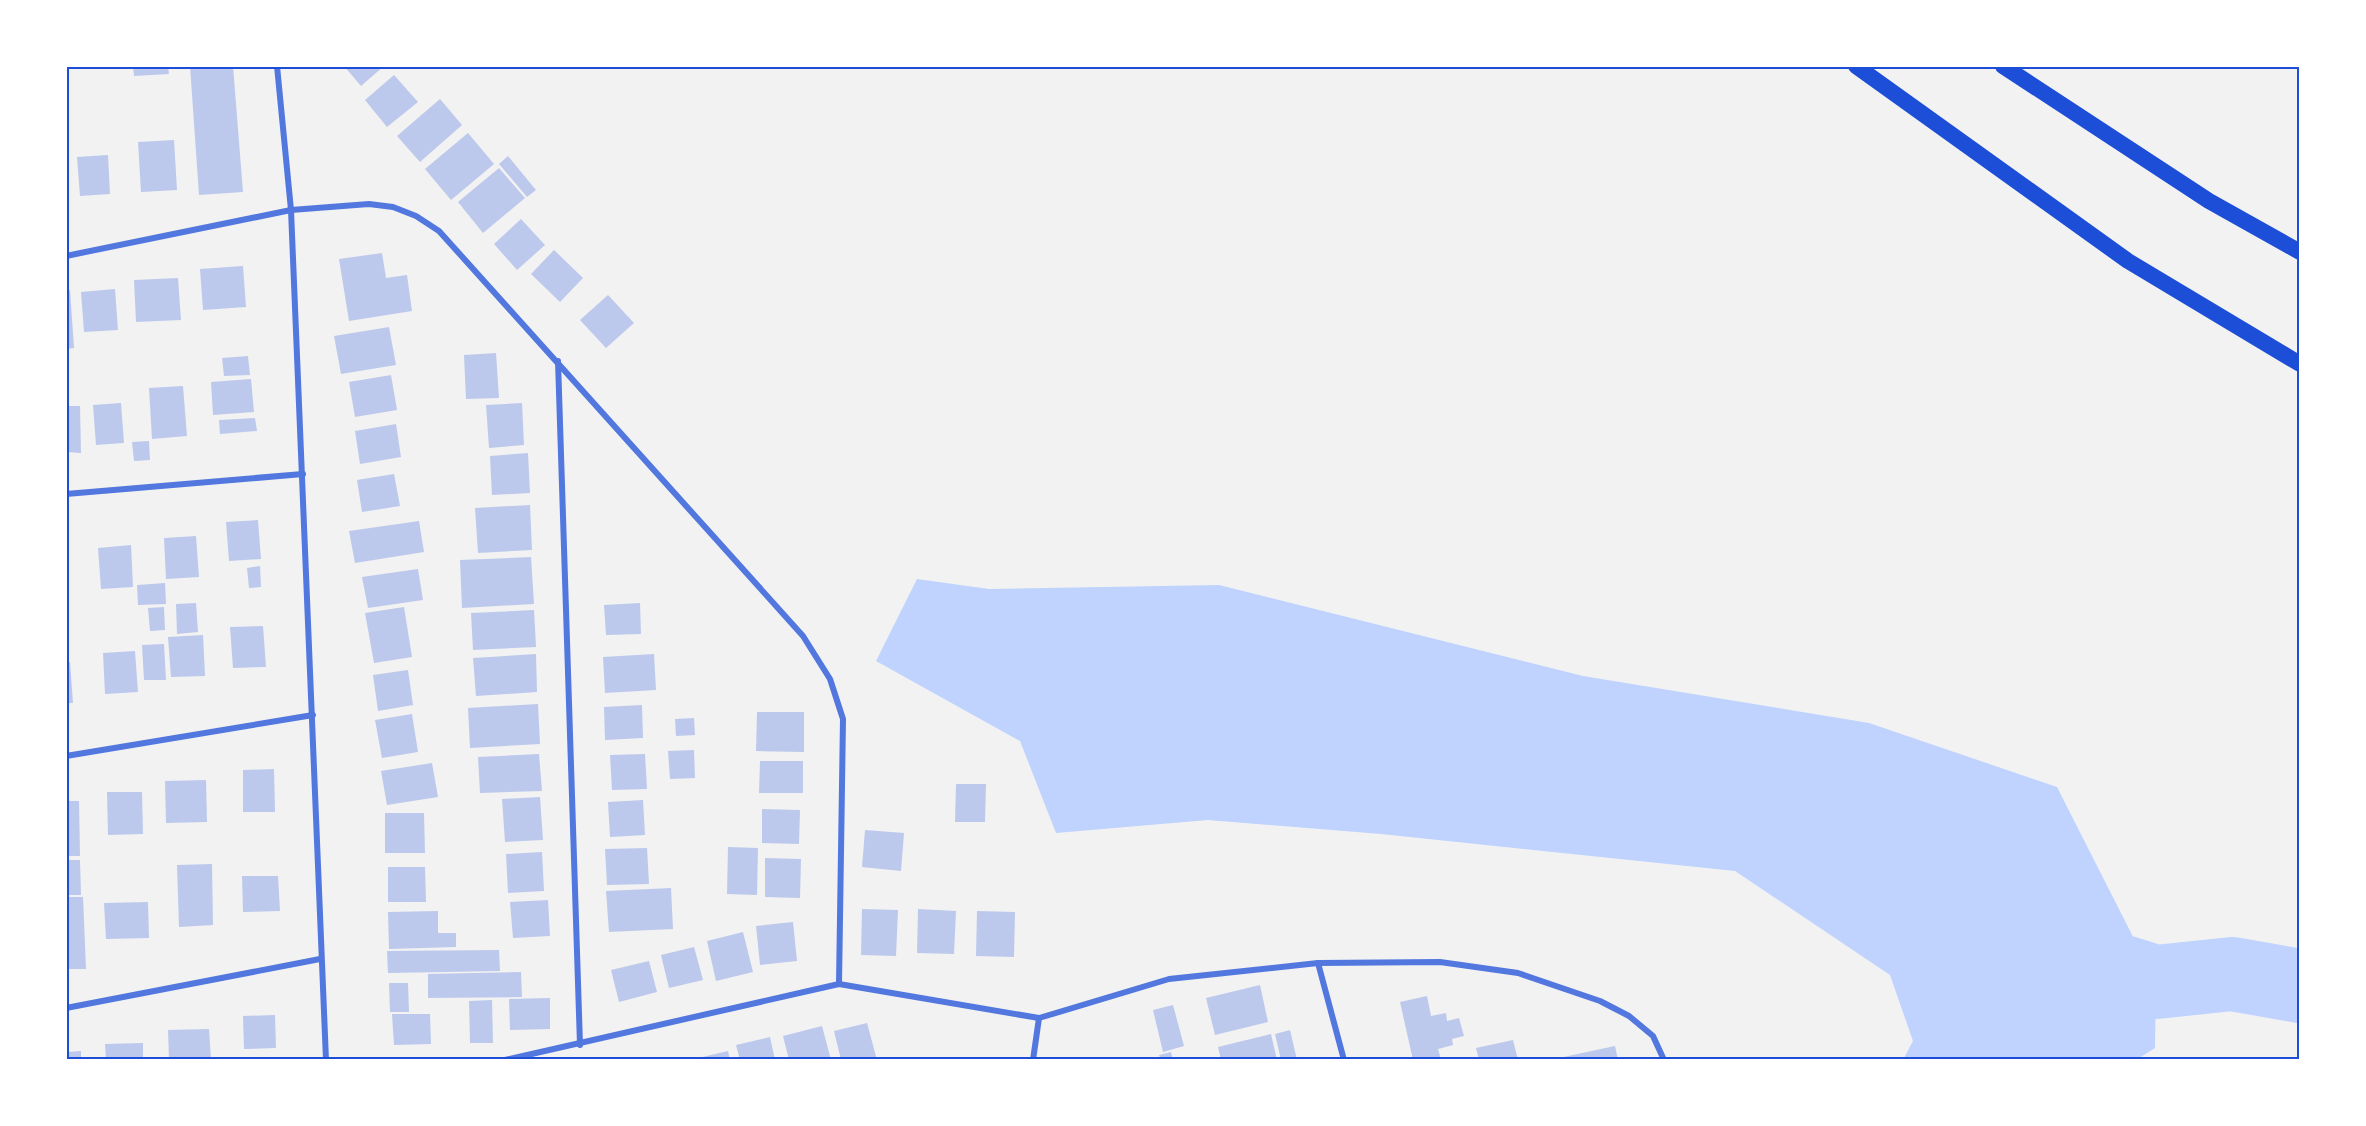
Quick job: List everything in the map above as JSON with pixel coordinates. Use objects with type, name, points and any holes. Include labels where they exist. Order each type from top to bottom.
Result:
[{"type":"highway","points":[[1856,66],[2128,261],[2300,364]]},
{"type":"highway","points":[[2003,66],[2209,201],[2300,252]]},
{"type":"street","points":[[276,66],[279,74],[291,210],[313,715],[320,959],[326,1060]]},
{"type":"street","points":[[66,256],[291,210],[369,204],[393,207],[416,216],[439,231],[803,636],[830,678],[843,719],[839,984]]},
{"type":"street","points":[[558,361],[580,1045]]},
{"type":"street","points":[[66,494],[303,474]]},
{"type":"street","points":[[66,756],[313,715]]},
{"type":"street","points":[[66,1008],[320,959]]},
{"type":"street","points":[[505,1060],[580,1045],[839,984],[1039,1018],[1168,980],[1318,963],[1440,962],[1518,973],[1600,1002],[1629,1016],[1653,1036],[1664,1060]]},
{"type":"street","points":[[1318,963],[1344,1060]]},
{"type":"street","points":[[1033,1060],[1039,1018]]},
{"type":"water","points":[[917,579],[989,589],[1219,585],[1583,676],[1869,723],[2057,787],[2156,982],[2155,1048],[2136,1060],[1903,1060],[1913,1041],[1890,975],[1735,871],[1381,834],[1208,820],[1056,833],[1020,741],[876,661]]},
{"type":"building","points":[[133,66],[168,66],[169,74],[134,76]]},
{"type":"building","points":[[190,66],[233,66],[243,192],[199,195]]},
{"type":"building","points":[[344,66],[384,66],[361,86]]},
{"type":"building","points":[[394,75],[418,102],[387,127],[365,100]]},
{"type":"building","points":[[440,99],[462,125],[420,162],[397,136]]},
{"type":"building","points":[[468,133],[494,164],[451,200],[425,169]]},
{"type":"building","points":[[174,140],[177,190],[141,192],[138,142]]},
{"type":"building","points":[[108,155],[110,194],[80,196],[77,157]]},
{"type":"building","points":[[508,156],[536,190],[527,197],[499,164]]},
{"type":"building","points":[[499,168],[525,198],[483,233],[458,202]]},
{"type":"building","points":[[521,219],[545,245],[517,270],[494,244]]},
{"type":"building","points":[[554,250],[583,278],[560,302],[531,274]]},
{"type":"building","points":[[382,253],[386,278],[407,275],[412,311],[349,321],[339,259]]},
{"type":"building","points":[[243,266],[246,307],[203,310],[200,269]]},
{"type":"building","points":[[178,278],[181,320],[136,322],[134,280]]},
{"type":"building","points":[[115,289],[118,330],[84,332],[81,292]]},
{"type":"building","points":[[70,290],[74,348],[66,349],[66,291]]},
{"type":"building","points":[[608,295],[634,323],[606,348],[580,320]]},
{"type":"building","points":[[389,327],[396,365],[341,374],[334,336]]},
{"type":"building","points":[[496,353],[499,398],[466,399],[464,355]]},
{"type":"building","points":[[248,356],[250,375],[224,376],[222,358]]},
{"type":"building","points":[[391,375],[397,410],[355,417],[349,382]]},
{"type":"building","points":[[251,379],[254,412],[213,415],[211,382]]},
{"type":"building","points":[[183,386],[187,436],[152,439],[149,388]]},
{"type":"building","points":[[121,403],[124,443],[96,445],[93,405]]},
{"type":"building","points":[[522,403],[524,445],[489,448],[486,405]]},
{"type":"building","points":[[66,406],[80,406],[81,453],[66,452]]},
{"type":"building","points":[[255,418],[257,431],[220,434],[219,420]]},
{"type":"building","points":[[396,424],[401,457],[360,464],[355,431]]},
{"type":"building","points":[[149,441],[150,460],[134,461],[132,442]]},
{"type":"building","points":[[528,453],[530,493],[492,495],[490,456]]},
{"type":"building","points":[[394,474],[400,506],[362,512],[357,480]]},
{"type":"building","points":[[530,505],[532,550],[478,553],[475,508]]},
{"type":"building","points":[[258,520],[261,559],[229,561],[226,522]]},
{"type":"building","points":[[419,521],[424,552],[355,563],[349,531]]},
{"type":"building","points":[[196,536],[199,577],[166,579],[164,538]]},
{"type":"building","points":[[131,545],[133,587],[101,589],[98,548]]},
{"type":"building","points":[[531,557],[534,604],[462,608],[460,560]]},
{"type":"building","points":[[260,566],[261,587],[249,588],[247,568]]},
{"type":"building","points":[[418,569],[423,600],[368,608],[362,577]]},
{"type":"building","points":[[165,583],[166,604],[138,605],[137,585]]},
{"type":"building","points":[[196,603],[198,632],[177,634],[176,604]]},
{"type":"building","points":[[640,603],[641,634],[606,635],[604,605]]},
{"type":"building","points":[[164,607],[165,630],[150,631],[148,608]]},
{"type":"building","points":[[404,607],[412,657],[374,663],[365,613]]},
{"type":"building","points":[[534,610],[536,647],[473,650],[471,613]]},
{"type":"building","points":[[263,626],[266,667],[233,668],[230,627]]},
{"type":"building","points":[[203,635],[205,676],[171,677],[168,637]]},
{"type":"building","points":[[164,644],[166,680],[144,680],[142,645]]},
{"type":"building","points":[[135,651],[138,692],[105,694],[103,653]]},
{"type":"building","points":[[536,654],[537,692],[476,696],[473,658]]},
{"type":"building","points":[[654,654],[656,690],[605,693],[603,657]]},
{"type":"building","points":[[66,662],[70,662],[73,703],[66,703]]},
{"type":"building","points":[[408,670],[413,705],[378,711],[373,675]]},
{"type":"building","points":[[538,704],[540,744],[470,748],[468,708]]},
{"type":"building","points":[[642,705],[643,738],[605,740],[604,707]]},
{"type":"building","points":[[757,712],[804,712],[804,752],[756,751]]},
{"type":"building","points":[[412,714],[418,752],[382,758],[375,720]]},
{"type":"building","points":[[694,718],[695,735],[676,736],[675,719]]},
{"type":"building","points":[[694,750],[695,778],[670,779],[668,751]]},
{"type":"building","points":[[539,754],[542,791],[480,793],[478,757]]},
{"type":"building","points":[[645,754],[647,789],[612,790],[610,755]]},
{"type":"building","points":[[760,761],[803,761],[803,793],[759,793]]},
{"type":"building","points":[[432,763],[438,797],[387,805],[381,771]]},
{"type":"building","points":[[274,769],[275,812],[243,812],[243,770]]},
{"type":"building","points":[[206,780],[207,822],[166,823],[165,781]]},
{"type":"building","points":[[956,784],[986,784],[985,822],[955,822]]},
{"type":"building","points":[[107,792],[142,792],[143,834],[108,835]]},
{"type":"building","points":[[540,797],[543,840],[505,842],[502,799]]},
{"type":"building","points":[[643,800],[645,835],[610,837],[608,802]]},
{"type":"building","points":[[66,801],[79,801],[80,856],[66,856]]},
{"type":"building","points":[[762,809],[800,810],[799,844],[762,843]]},
{"type":"building","points":[[385,813],[424,813],[425,853],[385,853]]},
{"type":"building","points":[[865,830],[904,833],[901,871],[862,867]]},
{"type":"building","points":[[728,847],[758,848],[757,895],[727,894]]},
{"type":"building","points":[[647,848],[649,884],[607,885],[605,849]]},
{"type":"building","points":[[542,852],[544,891],[508,893],[506,854]]},
{"type":"building","points":[[765,858],[801,859],[800,898],[765,897]]},
{"type":"building","points":[[66,860],[80,860],[81,895],[66,895]]},
{"type":"building","points":[[212,864],[213,925],[179,927],[177,865]]},
{"type":"building","points":[[388,867],[425,867],[426,902],[388,902]]},
{"type":"building","points":[[242,876],[278,876],[280,911],[243,912]]},
{"type":"building","points":[[671,888],[673,929],[609,932],[606,891]]},
{"type":"building","points":[[66,897],[83,897],[86,969],[66,969]]},
{"type":"building","points":[[548,900],[550,936],[513,938],[510,902]]},
{"type":"building","points":[[148,902],[149,938],[106,939],[104,903]]},
{"type":"building","points":[[862,909],[898,910],[896,956],[861,955]]},
{"type":"building","points":[[918,909],[956,911],[954,954],[917,953]]},
{"type":"building","points":[[438,911],[438,933],[456,933],[456,947],[389,949],[388,912]]},
{"type":"building","points":[[977,911],[1015,912],[1014,957],[976,956]]},
{"type":"building","points":[[793,922],[797,961],[760,965],[756,926]]},
{"type":"building","points":[[743,932],[753,972],[716,981],[707,941]]},
{"type":"building","points":[[694,947],[703,980],[669,988],[661,955]]},
{"type":"building","points":[[499,950],[500,971],[388,973],[387,951]]},
{"type":"building","points":[[649,961],[657,992],[619,1002],[611,970]]},
{"type":"building","points":[[521,972],[522,997],[428,998],[428,974]]},
{"type":"building","points":[[389,983],[408,983],[409,1012],[390,1012]]},
{"type":"building","points":[[1260,985],[1268,1022],[1215,1035],[1206,998]]},
{"type":"building","points":[[1427,996],[1431,1016],[1446,1013],[1447,1021],[1459,1018],[1464,1036],[1452,1039],[1453,1045],[1438,1049],[1441,1060],[1413,1060],[1400,1002]]},
{"type":"building","points":[[550,998],[550,1029],[510,1030],[509,999]]},
{"type":"building","points":[[492,1000],[493,1043],[470,1043],[469,1001]]},
{"type":"building","points":[[1173,1005],[1184,1046],[1163,1052],[1153,1010]]},
{"type":"building","points":[[392,1014],[430,1014],[431,1044],[394,1045]]},
{"type":"building","points":[[275,1015],[276,1048],[244,1049],[243,1016]]},
{"type":"building","points":[[867,1023],[877,1060],[841,1060],[834,1031]]},
{"type":"building","points":[[822,1026],[831,1060],[789,1060],[783,1036]]},
{"type":"building","points":[[209,1029],[211,1060],[169,1060],[168,1030]]},
{"type":"building","points":[[1290,1030],[1297,1060],[1281,1060],[1275,1034]]},
{"type":"building","points":[[1271,1034],[1277,1060],[1221,1060],[1218,1047]]},
{"type":"building","points":[[770,1037],[775,1060],[740,1060],[736,1045]]},
{"type":"building","points":[[1513,1040],[1518,1060],[1479,1060],[1476,1048]]},
{"type":"building","points":[[143,1043],[143,1060],[106,1060],[105,1044]]},
{"type":"building","points":[[1615,1046],[1618,1060],[1554,1060],[1554,1059]]},
{"type":"building","points":[[81,1051],[81,1060],[66,1060],[66,1052]]},
{"type":"building","points":[[728,1051],[730,1060],[694,1060],[694,1059]]},
{"type":"building","points":[[1171,1052],[1173,1060],[1161,1060],[1159,1055]]},
{"type":"waterway","points":[[2059,952],[2156,982],[2232,974],[2300,986]]}]
